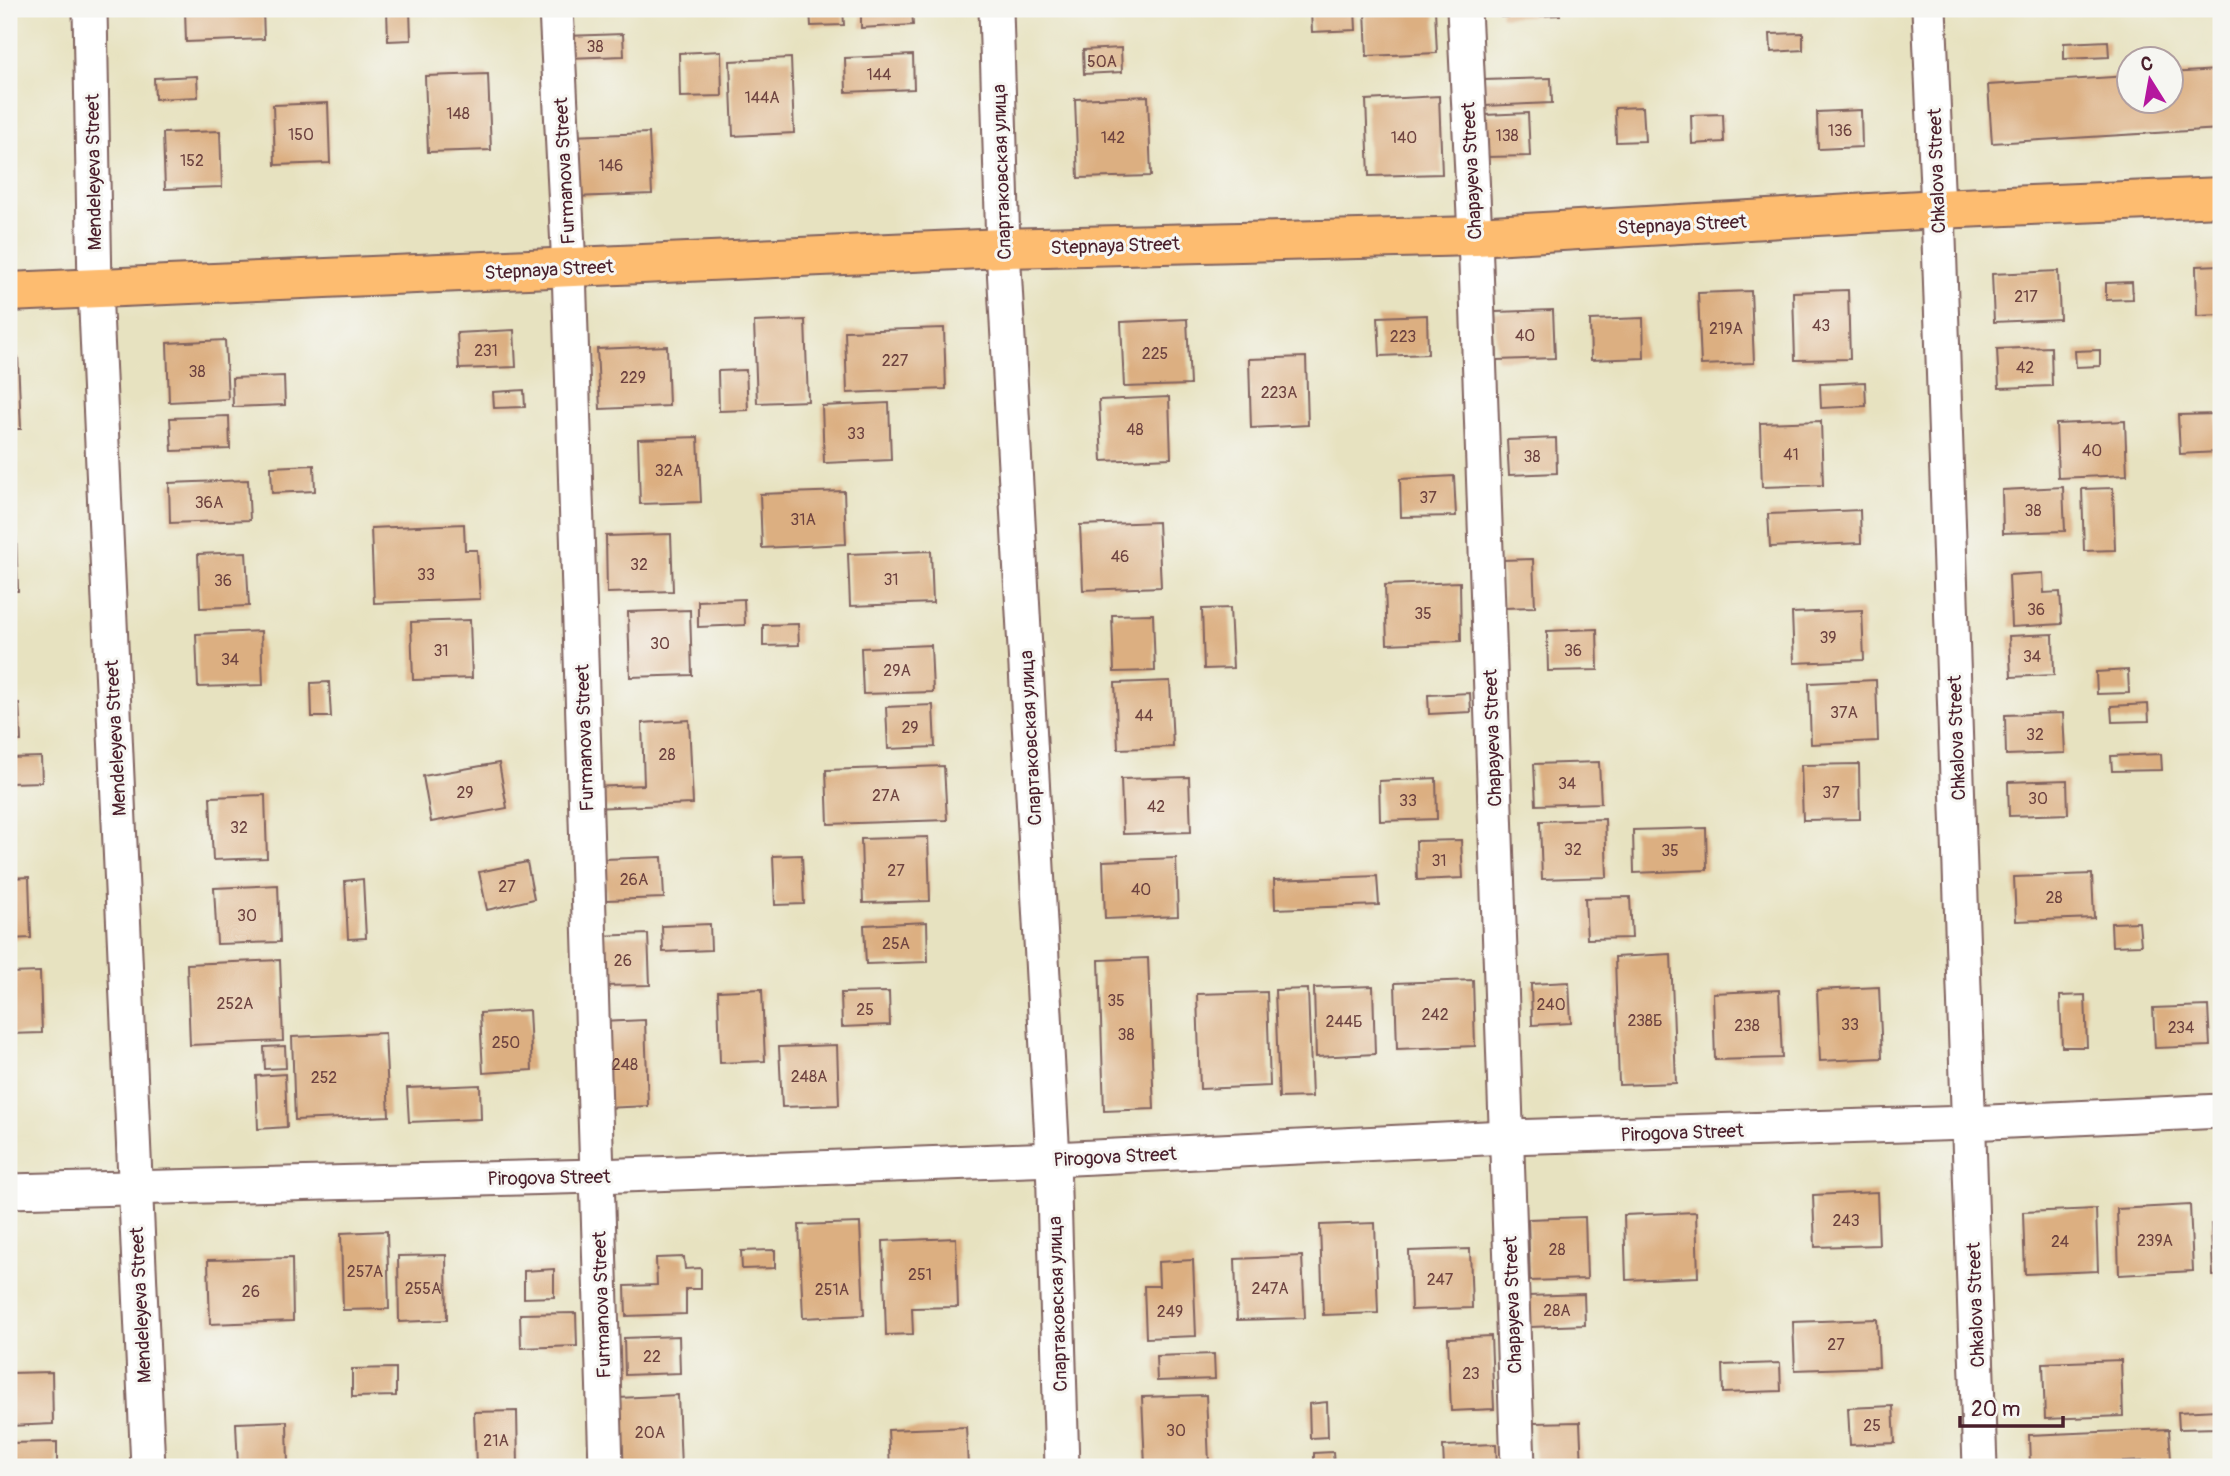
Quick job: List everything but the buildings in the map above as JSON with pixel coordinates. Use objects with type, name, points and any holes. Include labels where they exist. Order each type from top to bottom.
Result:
[{"type":"main road","name":"Stepnaya Street","points":[[9,292],[1003,248],[1475,236],[1938,209],[2221,197]]},
{"type":"street","name":"Mendeleyeva Street","points":[[90,9],[95,288],[148,1467]]},
{"type":"street","name":"Furmanova Street","points":[[556,9],[569,268],[606,1467]]},
{"type":"street","name":"Спартаковская улица","points":[[996,9],[1003,248],[1053,1159],[1062,1467]]},
{"type":"street","name":"Chapayeva Street","points":[[1464,9],[1475,236],[1518,1467]]},
{"type":"street","name":"Chkalova Street","points":[[1929,9],[1980,1467]]},
{"type":"street","name":"Pirogova Street","points":[[9,1191],[597,1176],[1053,1159],[1506,1137],[1969,1123],[2221,1111]]}]
